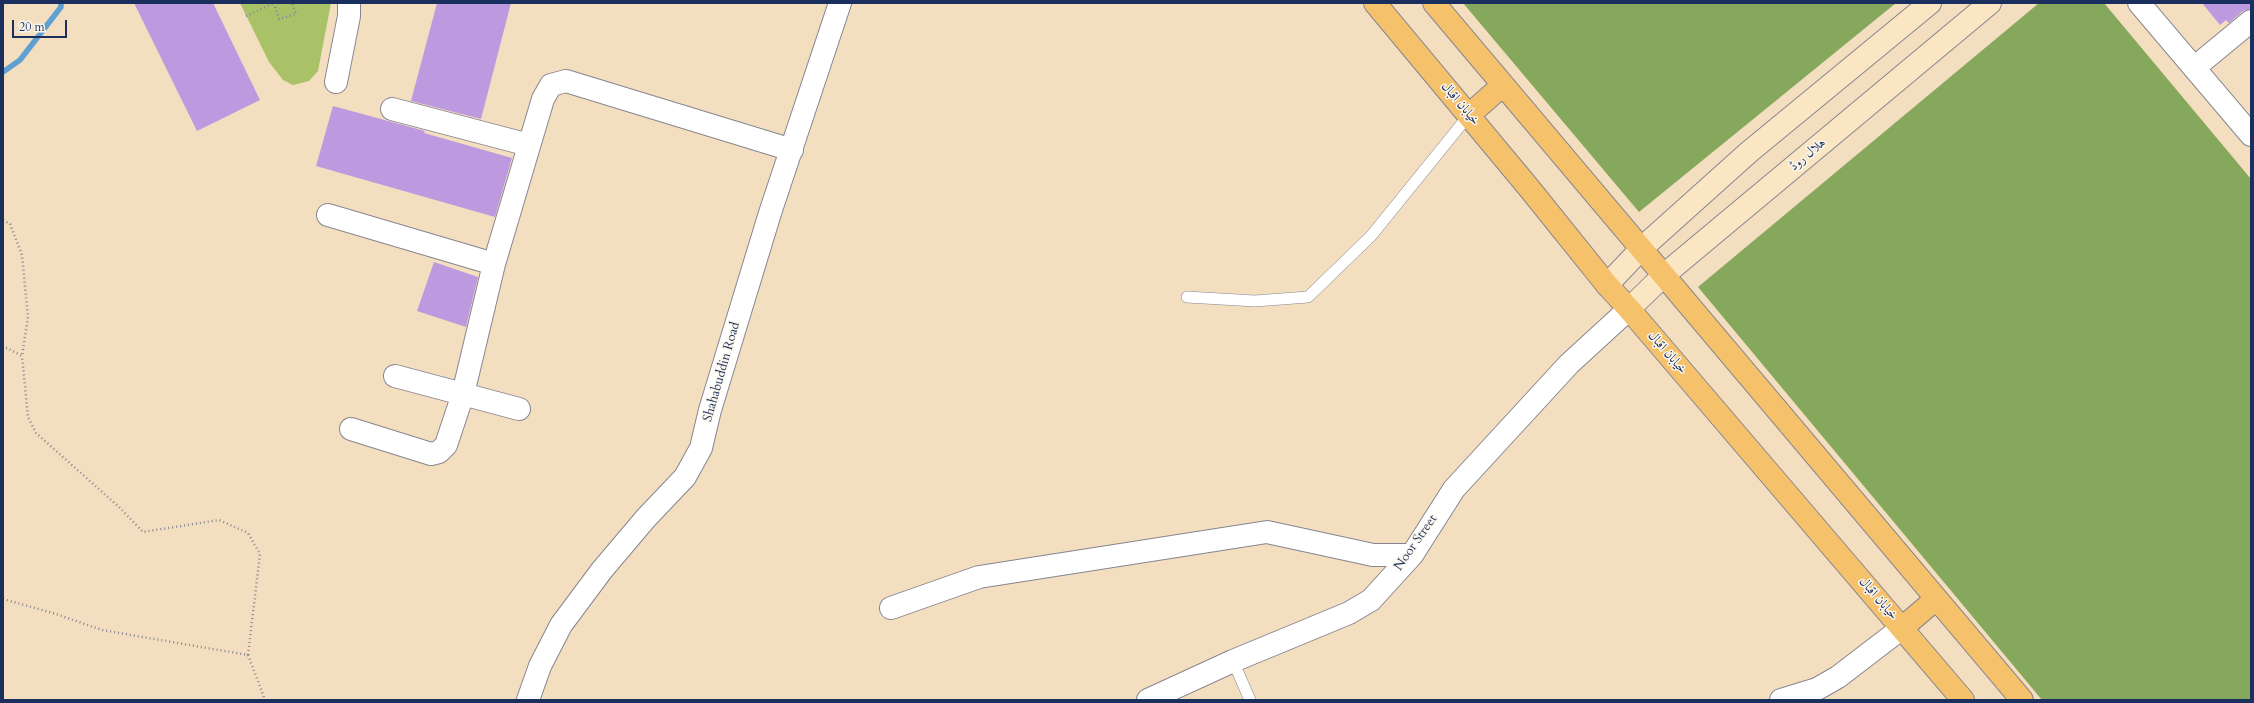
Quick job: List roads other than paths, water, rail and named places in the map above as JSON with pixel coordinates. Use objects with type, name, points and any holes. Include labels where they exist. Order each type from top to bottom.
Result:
[{"type":"main road","name":"خیابان اقبال","points":[[1375,3],[1469,115],[1607,285],[1630,309],[1963,700]]},
{"type":"main road","points":[[1434,3],[2022,700]]},
{"type":"main road","points":[[1469,115],[1503,85]]},
{"type":"main road","points":[[1902,628],[1936,599]]},
{"type":"street","points":[[336,82],[349,16],[349,3]]},
{"type":"street","name":"Shahabuddin Road","points":[[530,699],[540,666],[561,625],[602,570],[646,518],[685,477],[701,448],[710,410],[770,213],[840,3]]},
{"type":"street","points":[[1607,285],[1642,248],[1749,152],[1930,3]]},
{"type":"street","name":"ہلال روڈ","points":[[1630,309],[1664,276],[1990,3]]},
{"type":"street","points":[[2139,3],[2251,135]]},
{"type":"street","points":[[2194,68],[2251,21]]},
{"type":"street","points":[[352,429],[431,454],[439,452],[446,445],[463,394],[494,264],[543,99],[551,85],[566,81],[792,150]]},
{"type":"street","points":[[392,109],[529,145]]},
{"type":"street","points":[[328,215],[494,264]]},
{"type":"street","name":"Noor Street","points":[[1148,700],[1233,661],[1349,613],[1371,600],[1412,555],[1454,489],[1569,364],[1630,309]]},
{"type":"street","points":[[395,376],[519,409]]},
{"type":"street","points":[[891,608],[978,577],[1267,532],[1373,555],[1412,555]]},
{"type":"street","points":[[1781,700],[1817,689],[1838,677],[1902,628]]},
{"type":"lane","points":[[1187,297],[1255,301],[1308,297],[1371,236],[1469,115]]},
{"type":"lane","points":[[1233,661],[1250,700]]},
{"type":"waterway","points":[[3,72],[20,60],[61,7],[61,3]]}]
